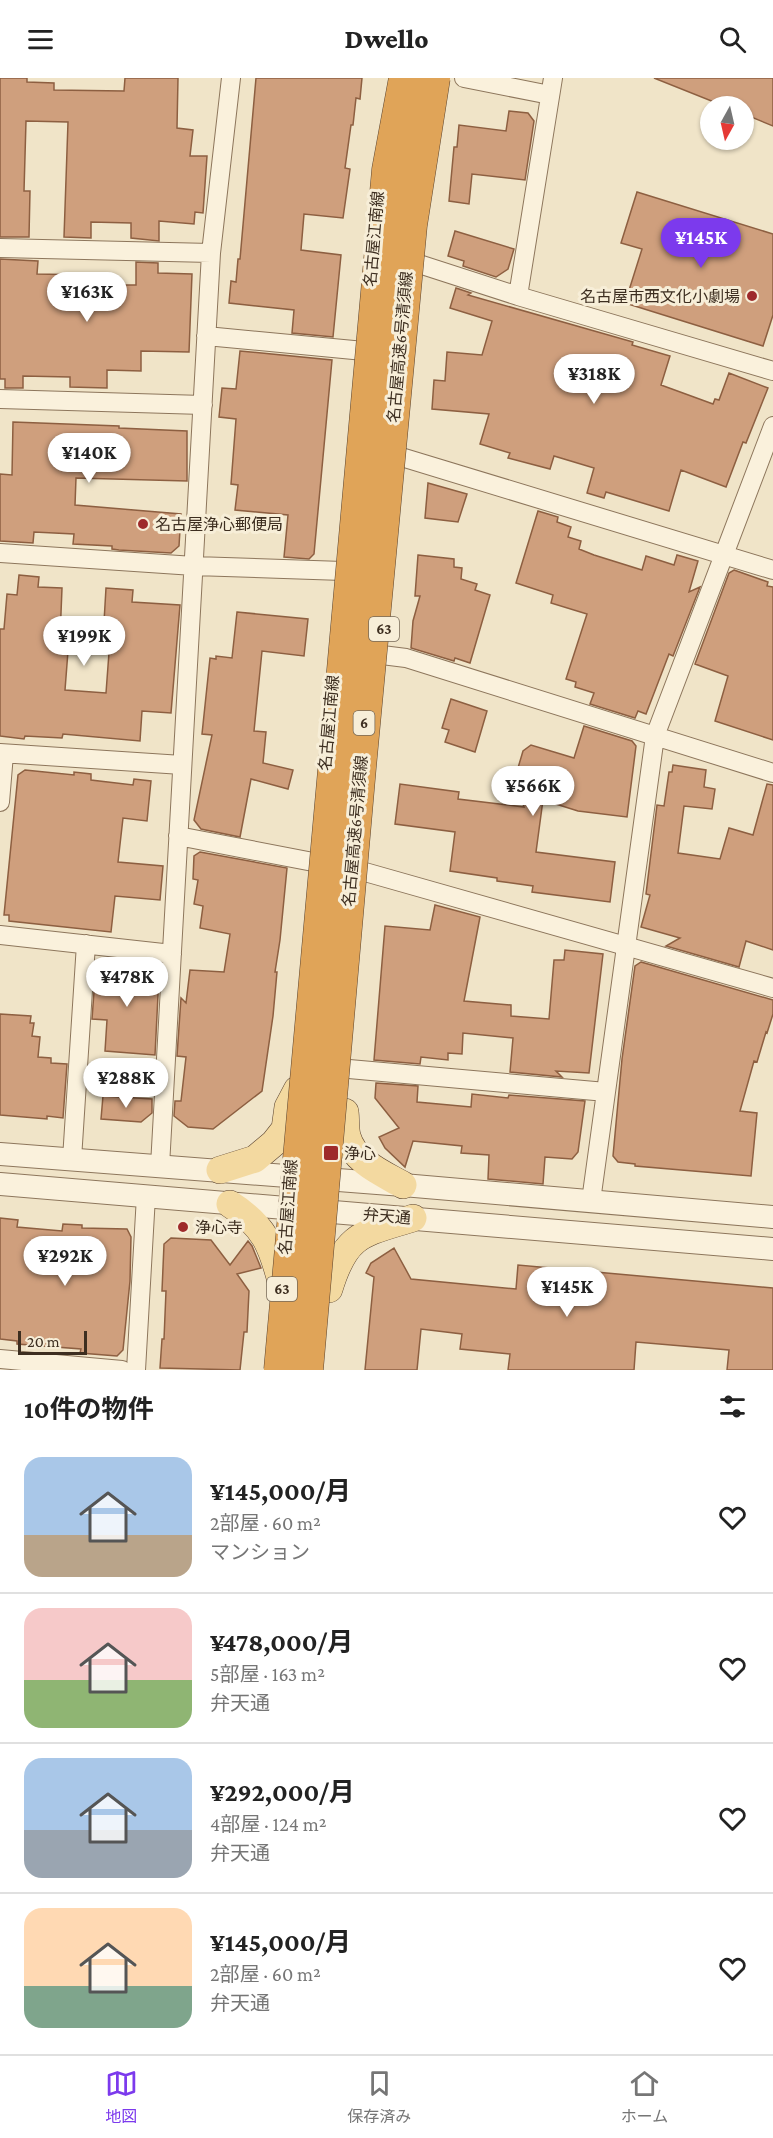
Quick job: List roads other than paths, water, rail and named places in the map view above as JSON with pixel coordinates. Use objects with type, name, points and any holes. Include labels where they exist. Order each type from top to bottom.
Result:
[{"type":"highway","name":"名古屋高速6号清須線","points":[[280,1370],[388,170],[405,78]]},
{"type":"highway","name":"名古屋高速6号清須線","points":[[308,1370],[360,767],[411,225],[434,78]]},
{"type":"main road","name":"名古屋江南線","points":[[275,1370],[316,863],[343,571],[381,169],[397,78]]},
{"type":"main road","name":"63","points":[[321,1370],[345,1113],[398,456],[418,264],[442,78]]},
{"type":"main road","points":[[220,1170],[255,1159],[274,1143],[285,1129],[288,1107],[297,1090]]},
{"type":"main road","points":[[345,1113],[347,1137],[359,1157],[369,1166],[403,1185]]},
{"type":"main road","points":[[230,1204],[246,1214],[262,1231],[275,1258],[282,1285]]},
{"type":"main road","points":[[329,1289],[336,1266],[344,1251],[353,1241],[362,1235],[413,1218]]},
{"type":"street","points":[[160,1166],[211,253],[231,78]]},
{"type":"street","points":[[464,78],[551,86],[518,296]]},
{"type":"street","points":[[0,248],[211,253]]},
{"type":"street","points":[[418,264],[773,371]]},
{"type":"street","points":[[206,336],[364,351]]},
{"type":"street","points":[[0,399],[203,405]]},
{"type":"street","points":[[591,1201],[655,736],[773,426]]},
{"type":"street","points":[[398,456],[773,570]]},
{"type":"street","points":[[0,553],[194,566],[343,571]]},
{"type":"street","points":[[382,655],[406,658],[773,773]]},
{"type":"street","points":[[0,802],[2,754],[182,765]]},
{"type":"street","points":[[178,836],[364,872],[773,988]]},
{"type":"street","points":[[0,934],[172,954]]},
{"type":"street","points":[[72,1159],[86,944]]},
{"type":"street","points":[[348,1069],[606,1092]]},
{"type":"street","points":[[0,1154],[220,1170],[773,1217]]},
{"type":"street","name":"弁天通","points":[[0,1184],[773,1249]]},
{"type":"street","points":[[136,1370],[146,1196]]},
{"type":"street","points":[[0,1359],[122,1370]]},
{"type":"place","name":"名古屋市西文化小劇場","points":[[752,296]]},
{"type":"place","name":"名古屋浄心郵便局","points":[[143,524]]},
{"type":"place","name":"浄心","points":[[331,1153]]},
{"type":"place","name":"浄心寺","points":[[183,1227]]}]
